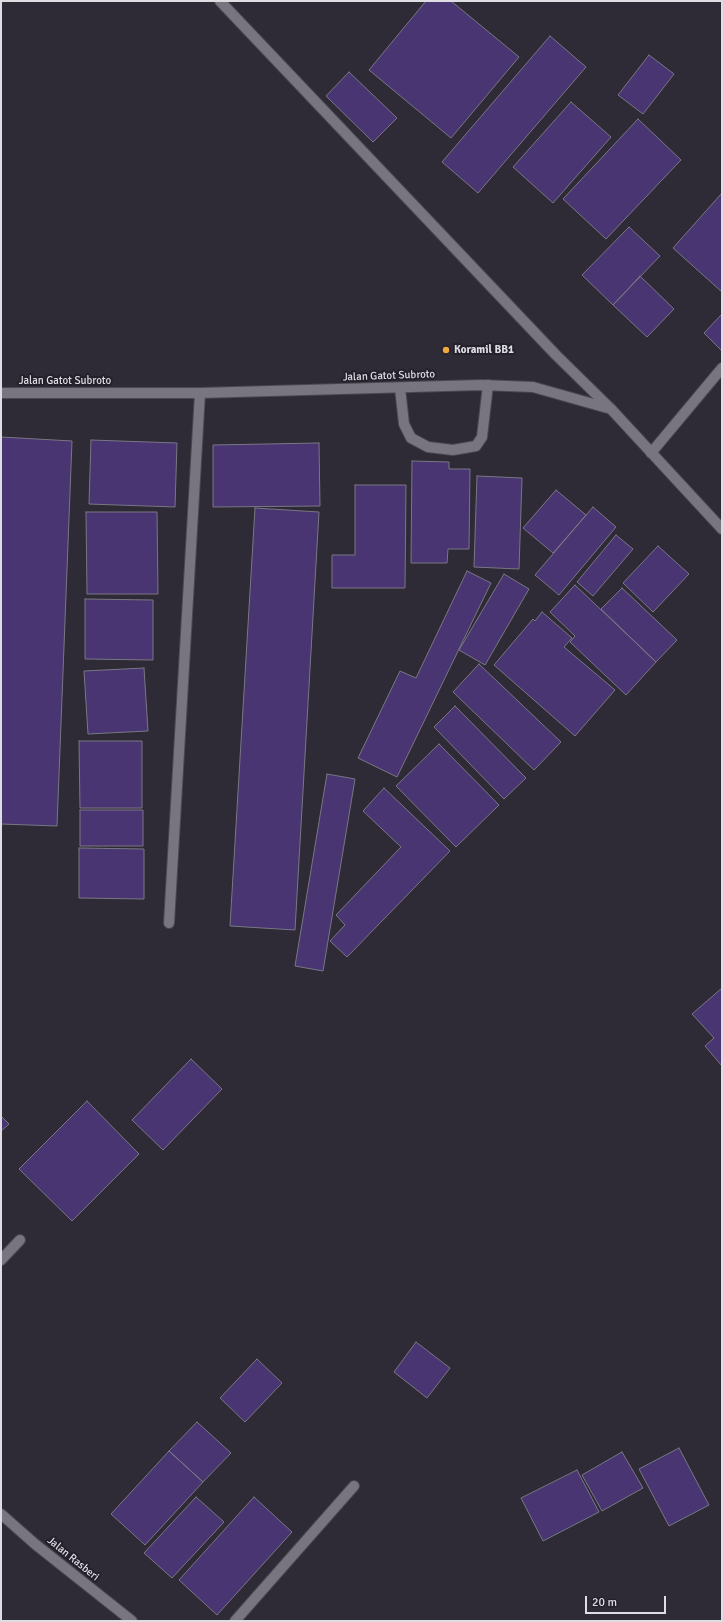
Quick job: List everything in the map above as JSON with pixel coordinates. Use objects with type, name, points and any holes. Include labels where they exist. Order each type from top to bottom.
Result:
[{"type":"street","points":[[220,1],[550,350],[611,409],[722,530]]},
{"type":"street","points":[[651,453],[722,368]]},
{"type":"street","points":[[400,388],[404,424],[411,438],[428,447],[453,450],[476,446],[482,437],[488,386]]},
{"type":"street","name":"Jalan Gatot Subroto","points":[[1,393],[200,393],[488,386],[532,387],[611,409]]},
{"type":"street","points":[[169,922],[200,393]]},
{"type":"street","points":[[1,1260],[20,1240]]},
{"type":"street","points":[[235,1621],[354,1486]]},
{"type":"street","name":"Jalan Rasberi","points":[[1,1514],[35,1544],[132,1621]]},
{"type":"building","points":[[426,1],[451,1],[519,57],[451,138],[369,70]]},
{"type":"building","points":[[550,36],[586,67],[478,193],[442,162]]},
{"type":"building","points":[[649,55],[674,74],[643,114],[618,95]]},
{"type":"building","points":[[349,72],[397,118],[373,142],[326,96]]},
{"type":"building","points":[[571,102],[611,137],[553,203],[513,167]]},
{"type":"building","points":[[638,119],[681,160],[606,239],[563,199]]},
{"type":"building","points":[[722,193],[722,292],[673,248]]},
{"type":"building","points":[[629,227],[660,256],[613,305],[582,275]]},
{"type":"building","points":[[640,276],[674,309],[647,337],[613,305]]},
{"type":"building","points":[[722,314],[722,351],[704,333]]},
{"type":"building","points":[[1,437],[72,441],[57,826],[1,824]]},
{"type":"building","points":[[91,440],[177,443],[175,507],[89,504]]},
{"type":"building","points":[[319,443],[320,506],[213,507],[213,445]]},
{"type":"building","points":[[412,461],[449,462],[449,469],[470,469],[469,549],[448,549],[447,563],[411,563]]},
{"type":"building","points":[[477,476],[522,478],[519,569],[474,567]]},
{"type":"building","points":[[355,485],[406,485],[405,588],[332,588],[332,555],[355,555]]},
{"type":"building","points":[[556,490],[586,515],[553,553],[523,528]]},
{"type":"building","points":[[593,507],[616,527],[559,595],[535,575]]},
{"type":"building","points":[[255,508],[319,512],[295,930],[230,926]]},
{"type":"building","points":[[86,512],[157,512],[158,594],[87,594]]},
{"type":"building","points":[[616,535],[633,549],[593,596],[577,582]]},
{"type":"building","points":[[658,546],[689,574],[653,612],[623,583]]},
{"type":"building","points":[[467,571],[491,583],[397,777],[358,758],[400,671],[416,678]]},
{"type":"building","points":[[504,574],[529,589],[485,665],[459,650]]},
{"type":"building","points":[[575,585],[656,662],[626,695],[570,642],[575,636],[550,612]]},
{"type":"building","points":[[622,588],[677,640],[656,662],[601,609]]},
{"type":"building","points":[[85,599],[153,600],[153,660],[85,659]]},
{"type":"building","points":[[542,612],[572,638],[564,647],[615,690],[575,736],[494,665],[533,619],[535,621]]},
{"type":"building","points":[[479,664],[561,742],[534,770],[453,692]]},
{"type":"building","points":[[144,668],[148,731],[88,734],[84,671]]},
{"type":"building","points":[[455,706],[526,778],[504,799],[434,727]]},
{"type":"building","points":[[79,741],[142,741],[142,808],[80,808]]},
{"type":"building","points":[[439,744],[499,805],[456,847],[396,786]]},
{"type":"building","points":[[327,774],[355,779],[323,971],[295,966]]},
{"type":"building","points":[[384,788],[450,851],[347,957],[330,941],[345,925],[336,915],[401,847],[363,811]]},
{"type":"building","points":[[80,810],[143,810],[143,846],[80,846]]},
{"type":"building","points":[[79,848],[144,849],[144,899],[79,898]]},
{"type":"building","points":[[722,988],[722,1066],[705,1046],[714,1038],[692,1014]]},
{"type":"building","points":[[191,1059],[222,1089],[163,1150],[132,1120]]},
{"type":"building","points":[[87,1101],[139,1154],[72,1221],[19,1169]]},
{"type":"building","points":[[1,1116],[9,1124],[1,1131]]},
{"type":"building","points":[[416,1342],[450,1368],[427,1398],[394,1372]]},
{"type":"building","points":[[257,1359],[282,1383],[245,1422],[220,1398]]},
{"type":"building","points":[[197,1422],[231,1453],[203,1482],[169,1451]]},
{"type":"building","points":[[679,1448],[709,1505],[669,1526],[639,1469]]},
{"type":"building","points":[[169,1451],[203,1482],[145,1545],[111,1514]]},
{"type":"building","points":[[622,1452],[643,1488],[602,1511],[582,1475]]},
{"type":"building","points":[[577,1470],[599,1512],[543,1541],[521,1498]]},
{"type":"building","points":[[196,1497],[224,1522],[172,1578],[144,1553]]},
{"type":"building","points":[[254,1497],[292,1532],[217,1615],[179,1580]]},
{"type":"place","name":"Koramil BB1","points":[[446,350]]}]
